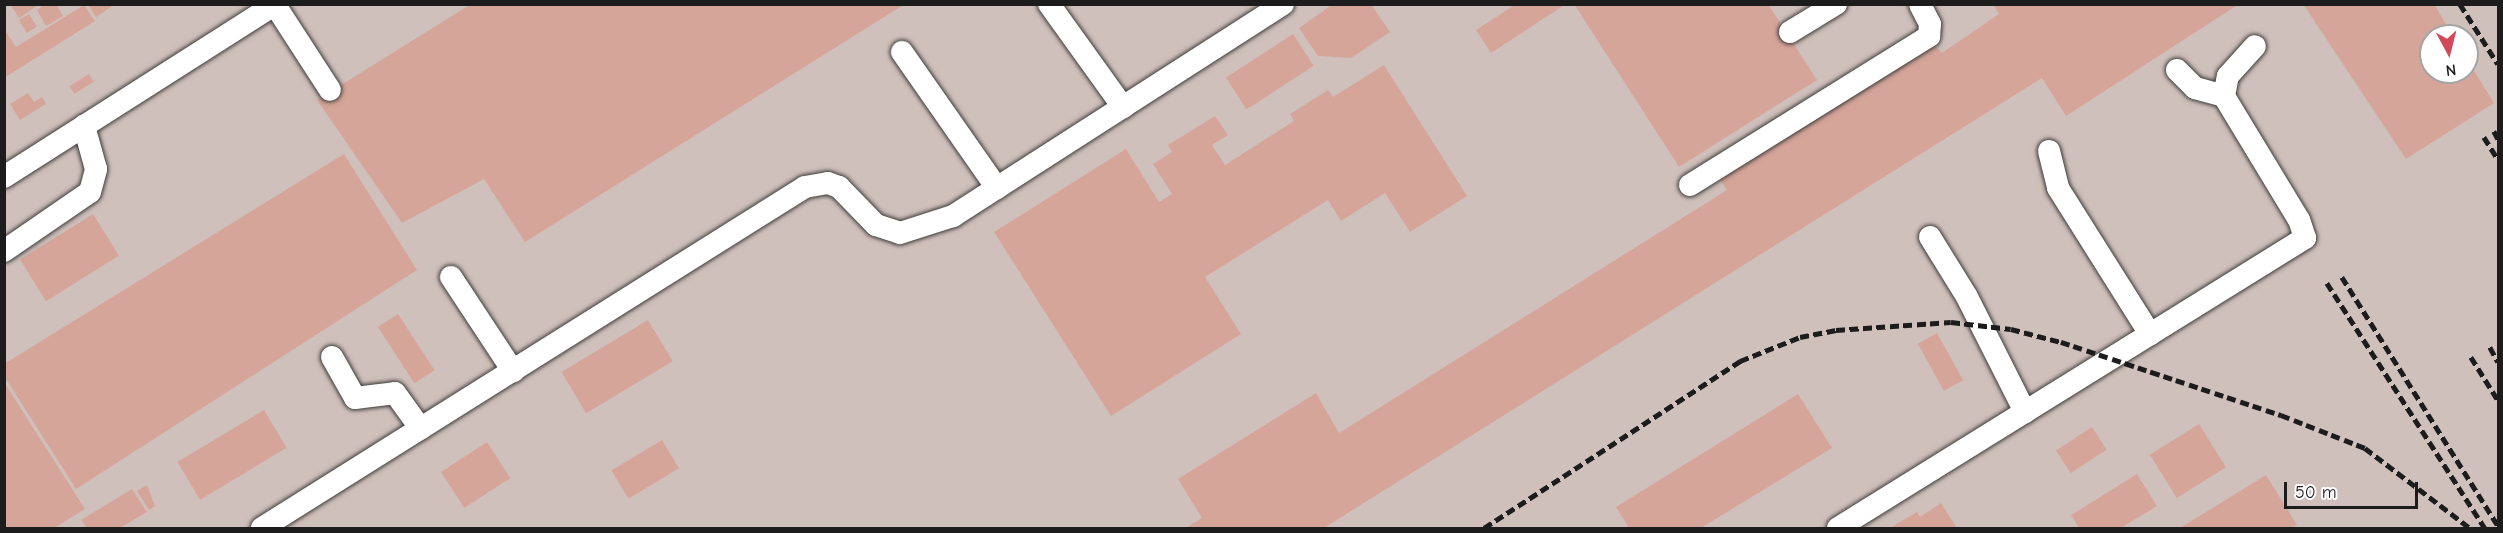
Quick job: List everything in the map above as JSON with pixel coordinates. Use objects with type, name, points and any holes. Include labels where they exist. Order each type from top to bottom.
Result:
[{"type":"lane","points":[[1049,4],[1123,107]]},
{"type":"lane","points":[[262,528],[805,187],[828,183],[839,187],[876,225],[900,233],[953,216],[1283,4]]},
{"type":"lane","points":[[1790,32],[1836,4]]},
{"type":"lane","points":[[1690,185],[1929,36],[1930,24],[1920,4]]},
{"type":"lane","points":[[4,177],[276,5],[330,90]]},
{"type":"lane","points":[[2224,96],[2228,76],[2255,46]]},
{"type":"lane","points":[[902,52],[997,188]]},
{"type":"lane","points":[[1838,528],[2305,238],[2299,220],[2224,96],[2195,87],[2177,70]]},
{"type":"lane","points":[[4,251],[90,192],[96,169],[84,126]]},
{"type":"lane","points":[[2049,151],[2058,188],[2150,334]]},
{"type":"lane","points":[[1930,237],[1967,297],[2025,412]]},
{"type":"lane","points":[[451,277],[513,370]]},
{"type":"lane","points":[[332,357],[355,398],[395,393],[420,429]]},
{"type":"shaded area","points":[[5,5],[2498,5],[2498,528],[5,528]]},
{"type":"building","points":[[10,4],[40,4],[19,18]]},
{"type":"building","points":[[45,4],[56,4],[63,16],[46,26],[37,10]]},
{"type":"building","points":[[88,4],[109,4],[111,7],[96,17]]},
{"type":"building","points":[[471,4],[905,4],[525,242],[484,179],[402,223],[317,100]]},
{"type":"building","points":[[1333,4],[1371,4],[1390,32],[1351,58],[1318,56],[1299,28]]},
{"type":"building","points":[[1516,4],[1566,4],[1491,53],[1476,30]]},
{"type":"building","points":[[1574,4],[1768,4],[1817,80],[1679,167]]},
{"type":"building","points":[[1993,4],[2239,4],[2066,116],[2042,78],[1324,528],[1186,528],[1202,518],[1178,479],[1316,393],[1339,433],[1727,190],[1718,177],[1931,41],[1942,53],[1999,14]]},
{"type":"building","points":[[2303,4],[2434,4],[2446,24],[2419,24],[2419,84],[2479,84],[2479,79],[2494,103],[2406,159]]},
{"type":"building","points":[[84,5],[95,21],[4,78],[4,29],[16,47]]},
{"type":"building","points":[[29,14],[37,27],[27,33],[19,20]]},
{"type":"building","points":[[1293,34],[1314,66],[1247,109],[1226,78]]},
{"type":"building","points":[[1384,65],[1467,196],[1410,232],[1385,193],[1341,221],[1328,200],[1205,277],[1241,334],[1111,416],[994,232],[1126,149],[1159,202],[1172,194],[1153,164],[1172,152],[1168,145],[1215,116],[1228,135],[1212,145],[1225,165],[1294,121],[1290,114],[1328,90],[1333,97]]},
{"type":"building","points":[[89,74],[94,82],[74,94],[69,86]]},
{"type":"building","points":[[28,93],[34,102],[42,97],[46,104],[20,120],[10,104]]},
{"type":"building","points":[[344,154],[417,270],[76,489],[4,376],[4,364]]},
{"type":"building","points":[[93,214],[119,256],[46,301],[20,260]]},
{"type":"building","points":[[398,314],[434,370],[414,383],[378,327]]},
{"type":"building","points":[[648,320],[673,361],[586,413],[561,372]]},
{"type":"building","points":[[1937,333],[1963,380],[1944,391],[1918,344]]},
{"type":"building","points":[[4,382],[85,509],[54,528],[4,528]]},
{"type":"building","points":[[1798,394],[1832,448],[1701,528],[1629,528],[1616,507]]},
{"type":"building","points":[[264,410],[287,448],[200,500],[177,462]]},
{"type":"building","points":[[2199,424],[2226,467],[2177,498],[2150,455]]},
{"type":"building","points":[[2092,427],[2107,450],[2071,473],[2056,450]]},
{"type":"building","points":[[662,440],[679,468],[628,499],[611,470]]},
{"type":"building","points":[[487,442],[510,478],[464,508],[441,472]]},
{"type":"building","points":[[2137,474],[2157,506],[2121,528],[2079,528],[2071,515]]},
{"type":"building","points":[[2266,475],[2297,525],[2292,528],[2180,528]]},
{"type":"building","points":[[147,485],[155,506],[149,510],[137,491]]},
{"type":"building","points":[[132,489],[147,512],[120,528],[87,528],[81,520]]},
{"type":"building","points":[[1941,503],[1957,528],[1890,528],[1917,512],[1920,517]]},
{"type":"railway","points":[[2460,4],[2498,64]]},
{"type":"railway","points":[[2494,131],[2498,139]]},
{"type":"railway","points":[[2484,137],[2498,159]]},
{"type":"railway","points":[[2342,277],[2498,526]]},
{"type":"railway","points":[[2327,283],[2485,528]]},
{"type":"railway","points":[[1484,528],[1740,361],[1800,337],[1836,330],[1951,322],[2011,329],[2061,342],[2281,415],[2365,448],[2470,528]]},
{"type":"railway","points":[[2490,347],[2498,362]]},
{"type":"railway","points":[[2471,357],[2498,400]]}]
